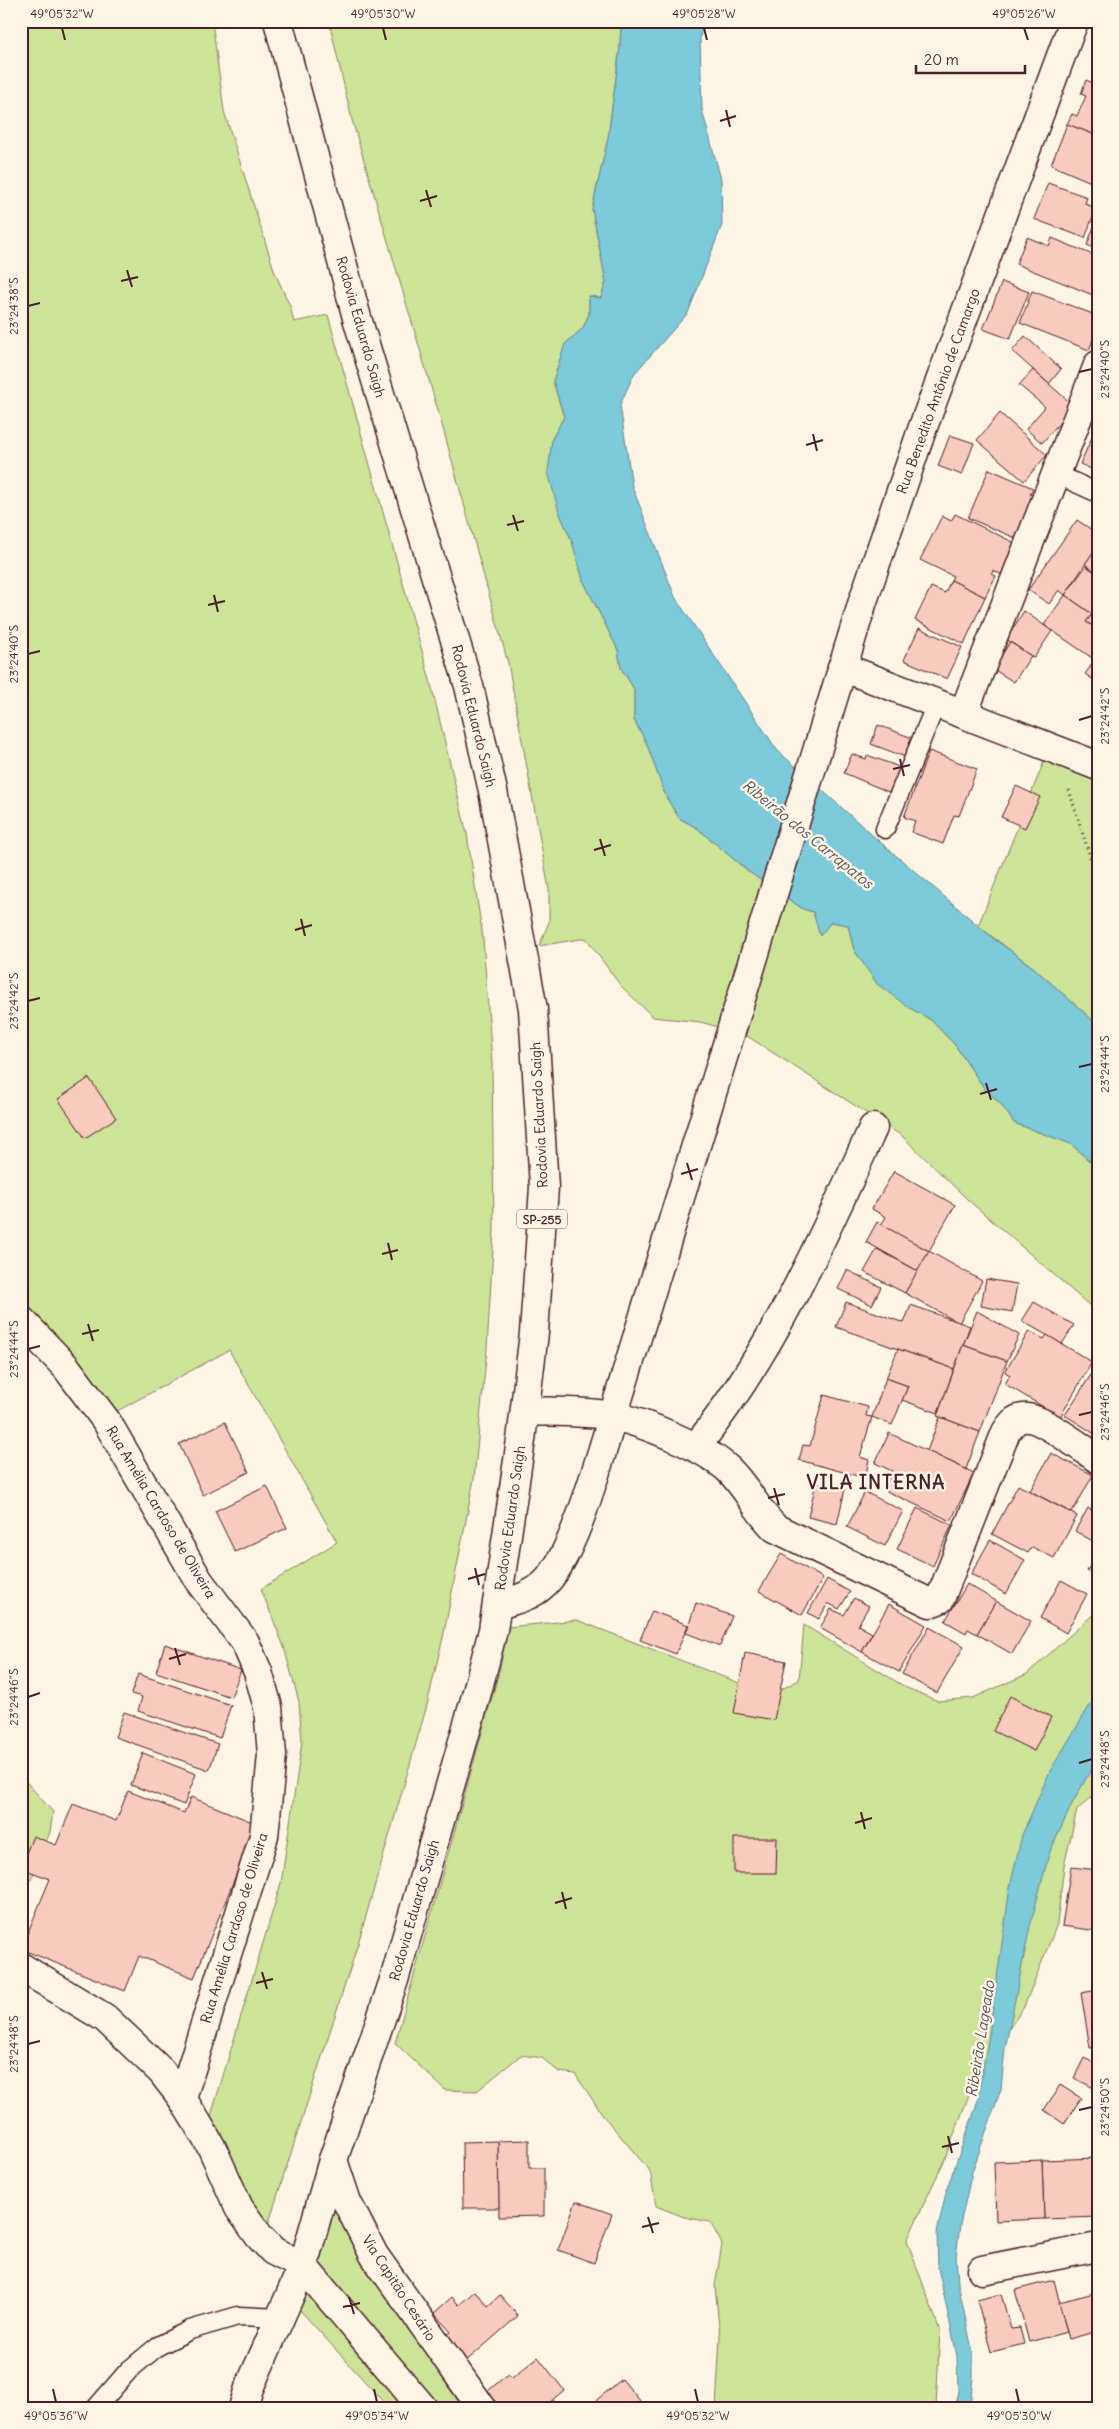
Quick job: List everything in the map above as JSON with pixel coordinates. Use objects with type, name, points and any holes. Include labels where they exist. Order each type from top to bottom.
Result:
[{"type":"main road","name":"Rodovia Eduardo Saigh","points":[[243,2408],[249,2388],[282,2318],[303,2266],[333,2160],[394,1980],[476,1696],[498,1605],[525,1411],[538,1283],[544,1187],[533,1010],[493,791],[469,686],[357,318],[278,21]]},
{"type":"main road","name":"Rua Benedito Antônio de Camargo","points":[[498,1605],[528,1596],[544,1585],[558,1567],[580,1517],[613,1416],[842,667],[923,427],[1074,21]]},
{"type":"main road","points":[[964,712],[1098,365]]},
{"type":"main road","points":[[842,667],[936,704],[964,712],[1098,766]]},
{"type":"main road","points":[[696,1447],[724,1413],[748,1376],[825,1233],[873,1128]]},
{"type":"main road","name":"Rua Amélia Cardoso de Oliveira","points":[[21,1320],[66,1367],[107,1422],[135,1474],[199,1581],[245,1642],[258,1672],[268,1707],[272,1755],[264,1836],[182,2098]]},
{"type":"main road","points":[[525,1411],[613,1416],[696,1447],[727,1468],[751,1494],[765,1518],[776,1528],[930,1604],[940,1599],[1006,1432],[1014,1421],[1024,1417],[1036,1420],[1098,1459]]},
{"type":"main road","points":[[21,1967],[105,2018],[161,2071],[182,2098],[212,2148],[239,2208],[272,2251],[303,2266],[423,2408]]},
{"type":"main road","name":"Via Capitão Cesário","points":[[333,2160],[347,2202],[374,2255],[482,2408]]},
{"type":"main road","points":[[982,2270],[1098,2246]]},
{"type":"lane","points":[[1056,474],[1098,493]]},
{"type":"lane","points":[[885,829],[936,704]]},
{"type":"lane","points":[[96,2408],[129,2370],[158,2346],[190,2330],[238,2316],[282,2318]]},
{"type":"path","points":[[1056,749],[1092,863],[1098,861]]},
{"type":"green space","points":[[21,21],[212,21],[224,111],[275,273],[290,306],[294,322],[328,315],[430,680],[467,834],[483,938],[492,1063],[494,1230],[487,1349],[474,1479],[444,1633],[426,1709],[357,1947],[261,2247],[207,2129],[281,1883],[302,1742],[299,1702],[284,1647],[261,1589],[337,1542],[229,1350],[99,1421],[21,1328]]},
{"type":"green space","points":[[329,21],[621,21],[620,47],[608,138],[592,209],[606,282],[601,298],[589,296],[589,314],[583,328],[565,344],[553,381],[564,417],[552,439],[559,512],[572,541],[583,580],[618,650],[621,668],[634,689],[634,720],[646,742],[666,797],[679,818],[697,828],[749,872],[803,909],[813,912],[820,935],[831,922],[848,925],[854,950],[908,1007],[931,1020],[955,1045],[984,1088],[1001,1104],[1014,1123],[1071,1144],[1098,1169],[1098,1313],[967,1199],[902,1136],[744,1034],[700,1022],[653,1017],[620,985],[586,938],[539,946],[549,922],[549,889],[508,663],[439,414],[352,120]]},
{"type":"green space","points":[[1049,749],[1098,768],[1098,1025],[1034,968],[978,926]]},
{"type":"green space","points":[[1098,1610],[1098,1792],[1077,1810],[1064,1866],[1057,1924],[1024,2007],[975,2079],[944,2161],[907,2240],[940,2331],[936,2407],[716,2408],[720,2337],[715,2286],[722,2244],[710,2222],[684,2217],[656,2206],[650,2171],[605,2118],[575,2074],[559,2072],[542,2058],[521,2055],[477,2091],[445,2090],[395,2043],[499,1672],[508,1627],[577,1620],[770,1695],[799,1680],[804,1625],[907,1688],[938,1701],[973,1698],[1027,1674]]},
{"type":"green space","points":[[21,1776],[53,1812],[50,1832],[21,1905]]},
{"type":"green space","points":[[333,2174],[360,2252],[386,2296],[463,2408],[389,2408],[287,2296]]},
{"type":"water","name":"Ribeirão dos Carrapatos","points":[[621,21],[703,21],[700,39],[702,110],[721,179],[722,225],[688,313],[634,374],[620,405],[632,486],[675,597],[777,750],[879,841],[993,938],[1034,968],[1098,1025],[1098,1169],[1071,1144],[1014,1123],[1001,1104],[984,1088],[955,1045],[931,1020],[908,1007],[877,984],[854,950],[848,925],[831,922],[820,936],[813,912],[803,909],[749,872],[697,828],[679,818],[666,797],[646,742],[634,720],[634,689],[621,668],[618,650],[583,580],[572,541],[559,512],[548,472],[552,439],[564,417],[553,381],[565,344],[583,328],[589,314],[589,296],[601,298],[606,282],[592,209],[608,138],[620,47]]},
{"type":"water","points":[[1098,1692],[1098,1757],[1072,1804],[1049,1854],[1030,1926],[1005,2049],[1001,2089],[972,2172],[960,2225],[956,2257],[958,2283],[973,2354],[973,2376],[970,2408],[954,2408],[958,2391],[957,2356],[938,2268],[937,2233],[947,2188],[976,2107],[988,2041],[1010,1887],[1022,1835],[1050,1771]]},
{"type":"building","points":[[1086,80],[1098,85],[1098,136],[1067,124],[1072,114],[1077,116],[1086,96],[1081,94]]},
{"type":"building","points":[[1067,124],[1098,136],[1098,185],[1051,165]]},
{"type":"building","points":[[1048,183],[1087,197],[1085,204],[1096,208],[1085,238],[1034,219]]},
{"type":"building","points":[[1098,216],[1098,250],[1087,245]]},
{"type":"building","points":[[1027,237],[1049,246],[1052,238],[1098,257],[1098,297],[1016,264]]},
{"type":"building","points":[[1002,282],[1029,292],[1010,339],[983,329]]},
{"type":"building","points":[[1032,291],[1098,316],[1098,327],[1089,350],[1020,323]]},
{"type":"building","points":[[1025,336],[1061,369],[1049,384],[1012,351]]},
{"type":"building","points":[[1033,370],[1074,406],[1042,443],[1026,429],[1045,407],[1019,385]]},
{"type":"building","points":[[1098,406],[1098,424],[1091,421]]},
{"type":"building","points":[[1000,413],[1047,455],[1024,481],[977,440]]},
{"type":"building","points":[[1098,424],[1098,472],[1080,464]]},
{"type":"building","points":[[950,435],[974,443],[962,475],[938,466]]},
{"type":"building","points":[[989,469],[1033,488],[1030,494],[1037,497],[1018,539],[968,518]]},
{"type":"building","points":[[955,514],[1017,544],[1002,575],[993,570],[992,574],[996,576],[985,597],[951,580],[953,576],[920,560],[942,516],[951,521]]},
{"type":"building","points":[[1077,520],[1098,534],[1098,545],[1065,595],[1059,590],[1049,604],[1028,590]]},
{"type":"building","points":[[1098,545],[1098,574],[1085,564]]},
{"type":"building","points":[[1086,566],[1098,574],[1098,629],[1086,622],[1092,614],[1065,595]]},
{"type":"building","points":[[951,580],[985,597],[964,644],[915,620],[931,587],[945,593]]},
{"type":"building","points":[[1065,595],[1092,614],[1086,622],[1098,629],[1098,683],[1085,674],[1095,660],[1044,625]]},
{"type":"building","points":[[1024,611],[1052,631],[1034,658],[1006,639]]},
{"type":"building","points":[[919,628],[962,647],[947,679],[904,660]]},
{"type":"building","points":[[1010,642],[1031,656],[1014,682],[993,669]]},
{"type":"building","points":[[878,725],[915,739],[908,758],[871,744]]},
{"type":"building","points":[[929,751],[977,769],[959,816],[954,815],[943,844],[911,832],[915,821],[904,817]]},
{"type":"building","points":[[852,754],[866,759],[867,755],[902,768],[891,793],[844,773]]},
{"type":"building","points":[[1016,786],[1040,797],[1025,828],[1001,817]]},
{"type":"building","points":[[89,1078],[116,1118],[85,1138],[58,1099]]},
{"type":"building","points":[[894,1171],[955,1205],[929,1251],[881,1225],[886,1217],[872,1209]]},
{"type":"building","points":[[877,1222],[929,1251],[918,1271],[866,1242]]},
{"type":"building","points":[[877,1249],[918,1271],[905,1293],[864,1272]]},
{"type":"building","points":[[929,1251],[982,1281],[959,1323],[905,1293]]},
{"type":"building","points":[[847,1270],[881,1287],[872,1305],[838,1289]]},
{"type":"building","points":[[986,1279],[1017,1284],[1012,1312],[981,1306]]},
{"type":"building","points":[[846,1302],[904,1323],[911,1305],[970,1326],[954,1369],[836,1327]]},
{"type":"building","points":[[1034,1302],[1074,1325],[1062,1344],[1022,1321]]},
{"type":"building","points":[[977,1311],[1019,1335],[1007,1361],[963,1345]]},
{"type":"building","points":[[1029,1331],[1044,1339],[1047,1335],[1092,1362],[1060,1417],[1005,1384],[1010,1375],[1005,1372]]},
{"type":"building","points":[[963,1345],[1007,1361],[980,1432],[937,1416]]},
{"type":"building","points":[[898,1349],[954,1369],[938,1413],[902,1400],[908,1386],[886,1378]]},
{"type":"building","points":[[1098,1364],[1098,1436],[1065,1415]]},
{"type":"building","points":[[886,1378],[908,1386],[892,1425],[872,1417]]},
{"type":"building","points":[[824,1395],[868,1407],[866,1416],[872,1417],[860,1457],[869,1460],[865,1478],[799,1460],[803,1445],[810,1446]]},
{"type":"building","points":[[940,1417],[980,1432],[966,1469],[927,1451]]},
{"type":"building","points":[[225,1422],[249,1472],[203,1495],[179,1444]]},
{"type":"building","points":[[889,1433],[974,1473],[951,1521],[884,1490],[892,1471],[875,1463]]},
{"type":"building","points":[[1051,1453],[1093,1475],[1072,1513],[1030,1491]]},
{"type":"building","points":[[816,1483],[845,1489],[837,1524],[808,1517]]},
{"type":"building","points":[[1018,1485],[1077,1516],[1054,1558],[1032,1547],[1028,1553],[992,1534]]},
{"type":"building","points":[[267,1486],[287,1528],[235,1552],[215,1511]]},
{"type":"building","points":[[865,1492],[903,1511],[885,1546],[847,1527]]},
{"type":"building","points":[[917,1508],[952,1525],[933,1566],[897,1549]]},
{"type":"building","points":[[1088,1508],[1098,1514],[1098,1544],[1075,1531]]},
{"type":"building","points":[[990,1540],[1025,1560],[1006,1594],[971,1574]]},
{"type":"building","points":[[781,1554],[823,1578],[802,1615],[759,1591]]},
{"type":"building","points":[[1098,1554],[1098,1577],[1087,1571]]},
{"type":"building","points":[[827,1579],[850,1592],[839,1609],[828,1603],[819,1619],[808,1613]]},
{"type":"building","points":[[1061,1580],[1087,1594],[1066,1633],[1040,1618]]},
{"type":"building","points":[[967,1584],[996,1601],[977,1634],[968,1629],[966,1633],[945,1621]]},
{"type":"building","points":[[854,1598],[869,1606],[858,1625],[872,1633],[862,1652],[820,1628],[831,1609],[844,1615]]},
{"type":"building","points":[[996,1601],[1031,1621],[1012,1654],[977,1634]]},
{"type":"building","points":[[696,1603],[732,1616],[720,1646],[686,1633]]},
{"type":"building","points":[[889,1604],[926,1625],[899,1672],[862,1652]]},
{"type":"building","points":[[652,1611],[688,1625],[676,1654],[640,1640]]},
{"type":"building","points":[[929,1627],[964,1646],[937,1693],[902,1674]]},
{"type":"building","points":[[165,1644],[241,1670],[231,1697],[156,1672]]},
{"type":"building","points":[[745,1653],[786,1661],[774,1720],[734,1713]]},
{"type":"building","points":[[138,1674],[231,1705],[220,1738],[138,1711],[142,1697],[131,1694]]},
{"type":"building","points":[[1010,1696],[1051,1717],[1034,1751],[993,1731]]},
{"type":"building","points":[[124,1712],[218,1744],[209,1770],[115,1737]]},
{"type":"building","points":[[143,1753],[196,1774],[184,1805],[131,1785]]},
{"type":"building","points":[[128,1791],[184,1813],[191,1797],[257,1824],[194,1978],[139,1956],[125,1991],[21,1949],[50,1879],[21,1868],[21,1866],[33,1836],[56,1845],[73,1804],[116,1821]]},
{"type":"building","points":[[734,1838],[777,1838],[776,1873],[734,1873]]},
{"type":"building","points":[[1071,1867],[1098,1870],[1098,1931],[1062,1926]]},
{"type":"building","points":[[1098,1990],[1098,2047],[1090,2048],[1081,1993]]},
{"type":"building","points":[[1084,2058],[1098,2065],[1098,2090],[1074,2078]]},
{"type":"building","points":[[1060,2085],[1081,2098],[1064,2124],[1044,2110]]},
{"type":"building","points":[[529,2140],[529,2168],[544,2168],[544,2216],[499,2217],[498,2141]]},
{"type":"building","points":[[498,2141],[499,2208],[463,2208],[462,2142]]},
{"type":"building","points":[[1096,2143],[1098,2143],[1098,2194],[1097,2158]]},
{"type":"building","points":[[1097,2158],[1098,2217],[1044,2219],[1042,2160]]},
{"type":"building","points":[[1042,2160],[1044,2219],[996,2221],[994,2162]]},
{"type":"building","points":[[576,2201],[612,2214],[594,2263],[558,2250]]},
{"type":"building","points":[[1054,2280],[1067,2332],[1029,2342],[1015,2290]]},
{"type":"building","points":[[475,2291],[488,2306],[500,2295],[518,2316],[464,2363],[443,2339],[451,2332],[434,2313],[452,2297],[459,2305]]},
{"type":"building","points":[[1098,2292],[1098,2331],[1069,2339],[1059,2302]]},
{"type":"building","points":[[1001,2294],[1011,2329],[1020,2328],[1024,2344],[991,2352],[977,2300]]},
{"type":"building","points":[[538,2357],[564,2390],[543,2408],[493,2408],[483,2395],[508,2374],[512,2378]]},
{"type":"building","points":[[622,2379],[646,2408],[587,2408]]},
{"type":"district","name":"VILA INTERNA","points":[[876,1482]]},
{"type":"water label","name":"Ribeirão Lageado","points":[[980,2039]]}]
